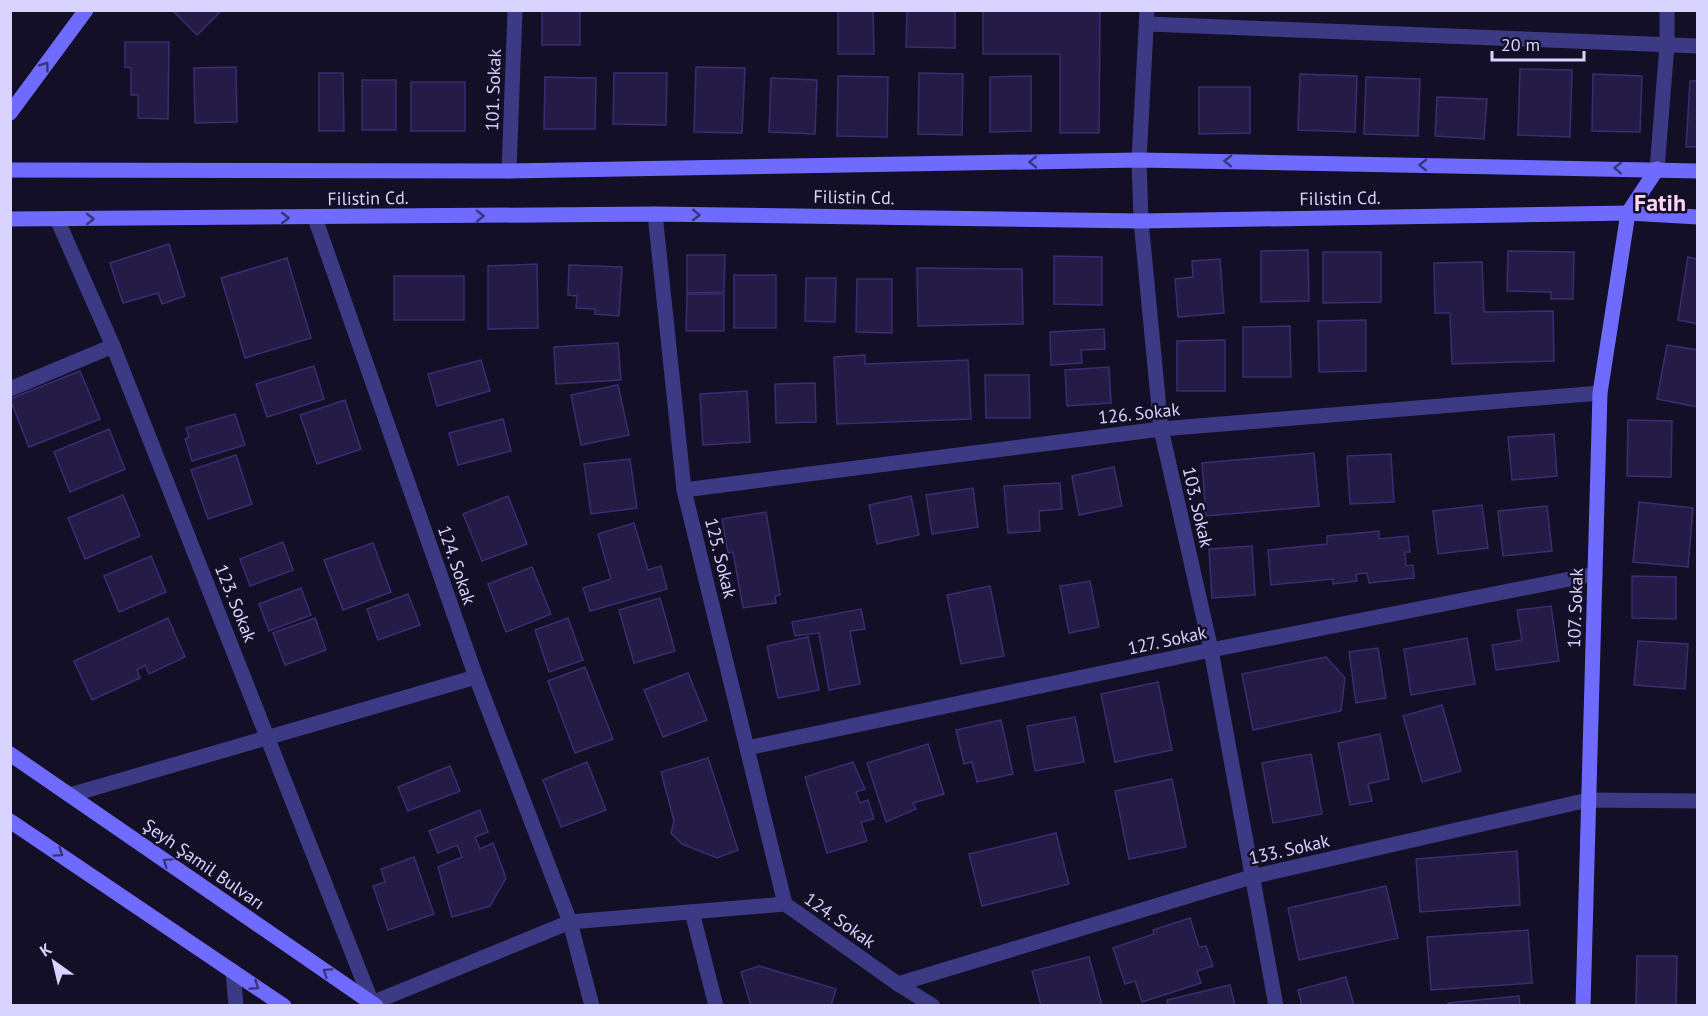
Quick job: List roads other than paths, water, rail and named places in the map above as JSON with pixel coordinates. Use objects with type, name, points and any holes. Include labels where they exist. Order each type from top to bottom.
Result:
[{"type":"main road","points":[[10,113],[86,10]]},
{"type":"main road","name":"Filistin Cd.","points":[[10,170],[509,171],[1139,160],[1698,171]]},
{"type":"main road","points":[[1628,213],[1657,169]]},
{"type":"main road","name":"Filistin Cd.","points":[[10,219],[655,214],[1141,221],[1628,213],[1698,217]]},
{"type":"main road","name":"107. Sokak","points":[[1583,1005],[1600,393],[1628,213]]},
{"type":"main road","name":"Şeyh Şamil Bulvarı","points":[[10,754],[374,1004]]},
{"type":"main road","points":[[10,820],[284,1005]]},
{"type":"street","name":"101. Sokak","points":[[509,171],[515,10]]},
{"type":"street","points":[[1657,169],[1667,45],[1667,10]]},
{"type":"street","points":[[1148,17],[1698,46]]},
{"type":"street","name":"103. Sokak","points":[[1148,17],[1139,160],[1141,221],[1161,429],[1211,650],[1276,1005]]},
{"type":"street","name":"125. Sokak","points":[[655,214],[684,490],[785,904]]},
{"type":"street","name":"124. Sokak","points":[[315,218],[476,677],[570,922],[592,1005]]},
{"type":"street","name":"123. Sokak","points":[[57,219],[113,346],[374,1004]]},
{"type":"street","points":[[10,390],[113,346]]},
{"type":"street","name":"126. Sokak","points":[[684,490],[1161,429],[1600,393]]},
{"type":"street","name":"127. Sokak","points":[[747,748],[1211,650],[1595,574]]},
{"type":"street","points":[[70,795],[268,735],[476,677]]},
{"type":"street","name":"133. Sokak","points":[[898,984],[1251,877],[1588,800],[1698,801]]},
{"type":"street","name":"124. Sokak","points":[[374,1004],[570,922],[785,904],[898,984],[933,1005]]},
{"type":"street","points":[[692,912],[716,1005]]},
{"type":"street","points":[[233,971],[236,1005]]},
{"type":"district","name":"Fatih","points":[[1660,202]]}]
